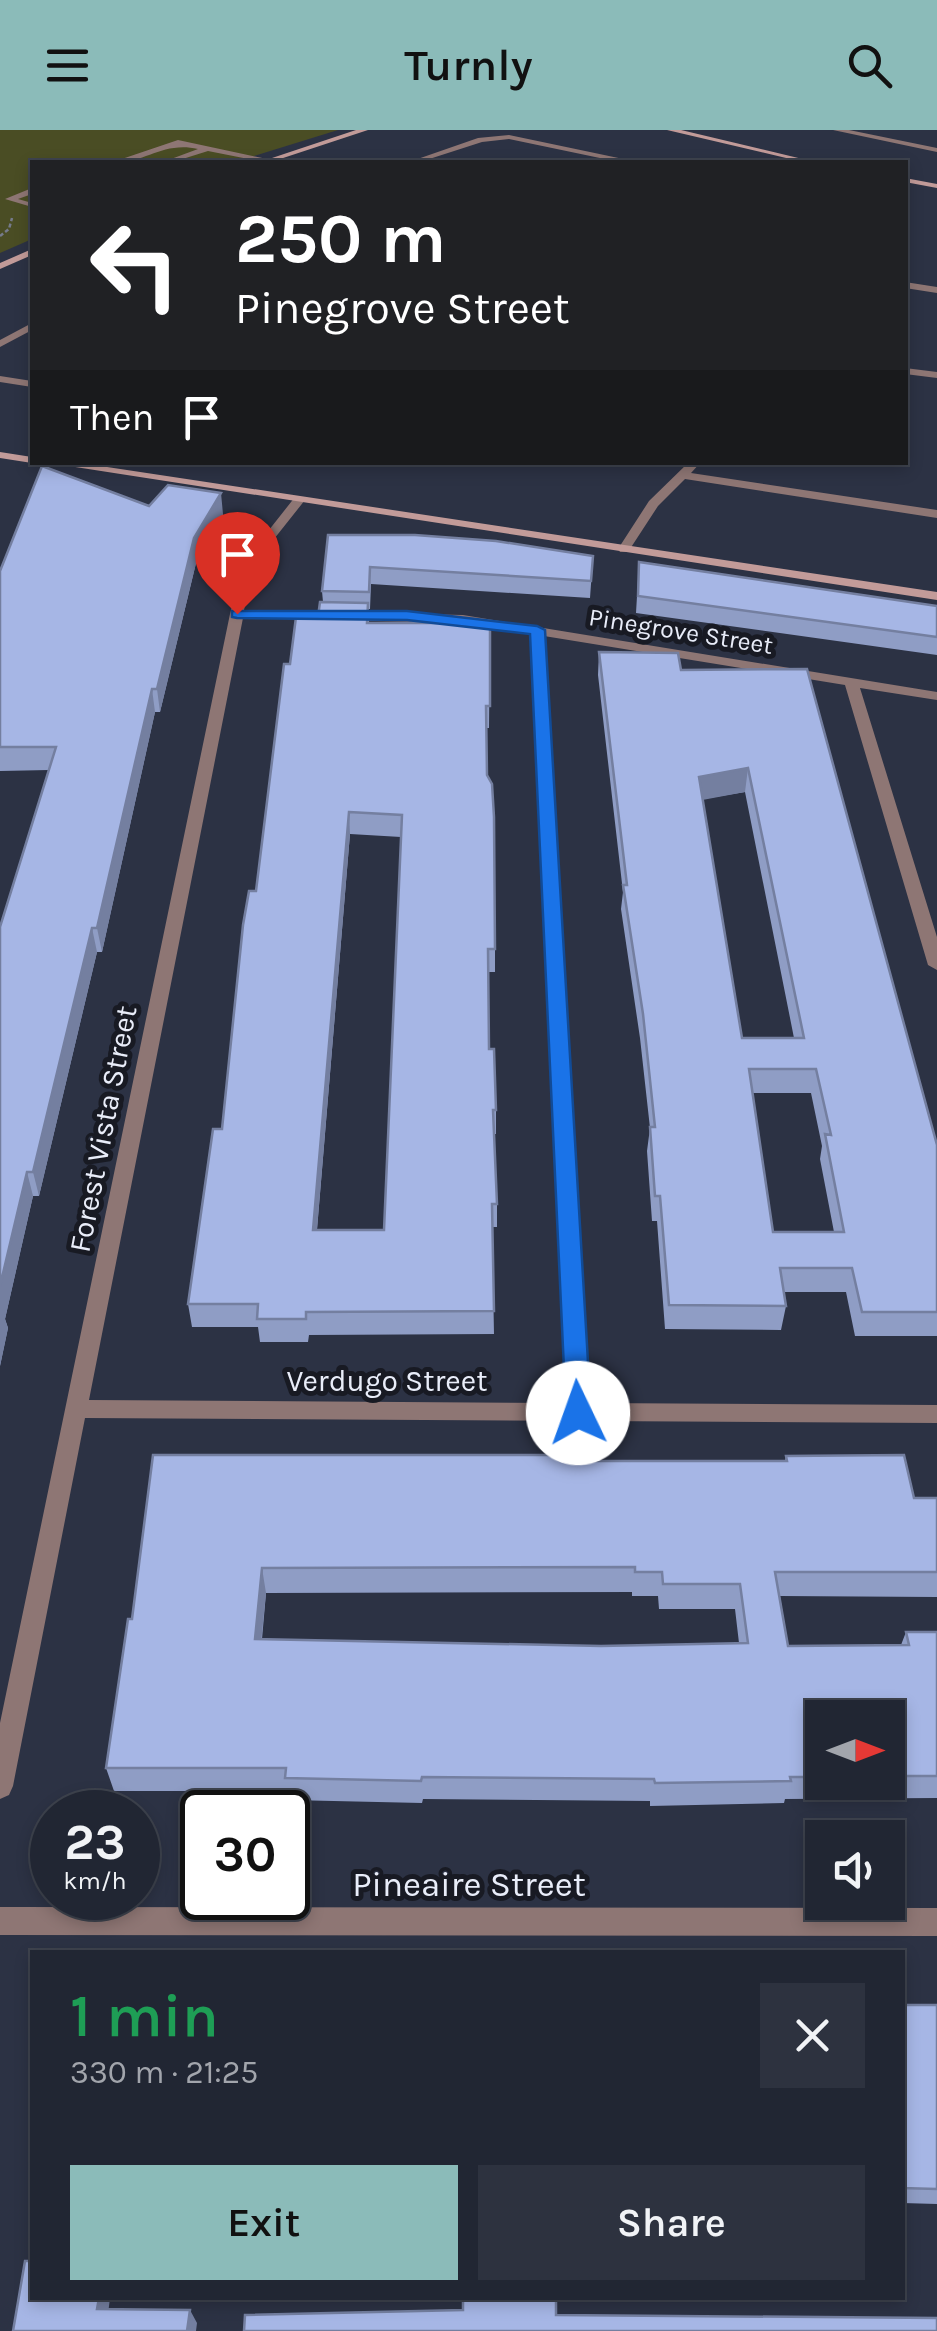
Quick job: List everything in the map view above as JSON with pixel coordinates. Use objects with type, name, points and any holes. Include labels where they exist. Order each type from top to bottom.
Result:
[{"type":"street","points":[[271,160],[364,130]]},
{"type":"street","points":[[671,130],[802,160]]},
{"type":"street","points":[[838,130],[936,149]]},
{"type":"street","points":[[419,160],[480,140],[508,137],[618,160]]},
{"type":"street","points":[[123,160],[178,142],[257,160]]},
{"type":"street","points":[[173,160],[207,148]]},
{"type":"street","points":[[908,181],[937,186]]},
{"type":"street","points":[[30,193],[10,200],[30,205]]},
{"type":"street","points":[[0,266],[30,253]]},
{"type":"street","points":[[908,286],[937,290]]},
{"type":"street","points":[[0,344],[30,327]]},
{"type":"street","points":[[908,370],[937,374]]},
{"type":"street","points":[[0,380],[30,384]]},
{"type":"street","points":[[0,455],[30,460]]},
{"type":"street","points":[[68,465],[937,596]]},
{"type":"street","points":[[114,472],[122,465]]},
{"type":"street","points":[[624,550],[653,504],[693,465]]},
{"type":"street","points":[[682,475],[937,514]]},
{"type":"street","name":"Forest Vista Street","points":[[0,1786],[237,614],[249,563],[299,500]]},
{"type":"street","name":"Pinegrove Street","points":[[237,614],[407,616],[537,630],[937,696]]},
{"type":"street","points":[[537,630],[578,1413]]},
{"type":"street","points":[[851,682],[937,965]]},
{"type":"street","name":"Verdugo Street","points":[[77,1410],[937,1414]]},
{"type":"street","name":"Pineaire Street","points":[[0,1921],[937,1922]]},
{"type":"green space","points":[[0,130],[338,130],[241,160],[30,160],[30,240],[0,253]]},
{"type":"building","points":[[42,466],[149,506],[168,485],[221,493],[194,538],[157,689],[152,689],[97,928],[92,928],[33,1172],[27,1172],[0,1286],[0,927],[56,747],[0,747],[0,571]]},
{"type":"building","points":[[328,535],[415,535],[496,541],[593,556],[591,581],[370,567],[369,592],[322,591]]},
{"type":"building","points":[[639,562],[937,606],[937,637],[638,596]]},
{"type":"building","points":[[320,602],[368,603],[367,623],[490,623],[490,706],[486,706],[487,775],[492,784],[494,817],[495,949],[488,949],[489,1049],[494,1049],[496,1110],[497,1204],[492,1204],[494,1311],[306,1312],[306,1319],[257,1319],[258,1304],[188,1304],[213,1129],[222,1129],[243,925],[249,891],[256,891],[284,664],[290,664],[296,617],[318,617]],"holes":[[[349,812],[402,815],[384,1230],[313,1230]]]},
{"type":"building","points":[[599,652],[678,653],[681,670],[807,669],[937,1145],[937,1312],[862,1312],[852,1268],[780,1268],[786,1306],[669,1305],[660,1196],[655,1196],[650,1127],[655,1127],[643,1014],[623,885],[627,885]],"holes":[[[748,768],[804,1038],[742,1038],[699,777]],[[749,1069],[816,1069],[831,1135],[825,1134],[844,1232],[773,1232]]]},
{"type":"building","points":[[153,1455],[587,1455],[587,1461],[787,1461],[786,1456],[904,1455],[914,1498],[937,1498],[937,1572],[775,1572],[788,1646],[909,1645],[906,1632],[937,1632],[937,1776],[905,1776],[905,1700],[805,1700],[805,1777],[790,1777],[791,1781],[655,1783],[654,1779],[422,1777],[421,1781],[285,1778],[286,1768],[106,1768],[128,1619],[132,1619]],"holes":[[[635,1567],[635,1572],[662,1572],[663,1584],[740,1584],[748,1643],[601,1646],[255,1639],[262,1568]]]},
{"type":"building","points":[[905,2005],[937,2005],[937,2189],[905,2188]]},
{"type":"building","points":[[25,2261],[30,2261],[30,2300],[99,2300],[97,2309],[190,2310],[187,2331],[13,2331]]},
{"type":"building","points":[[463,2300],[556,2300],[556,2315],[937,2318],[937,2331],[244,2331],[245,2315],[463,2310]]},
{"type":"route","points":[[237,614],[407,616],[537,630],[578,1413]]}]
